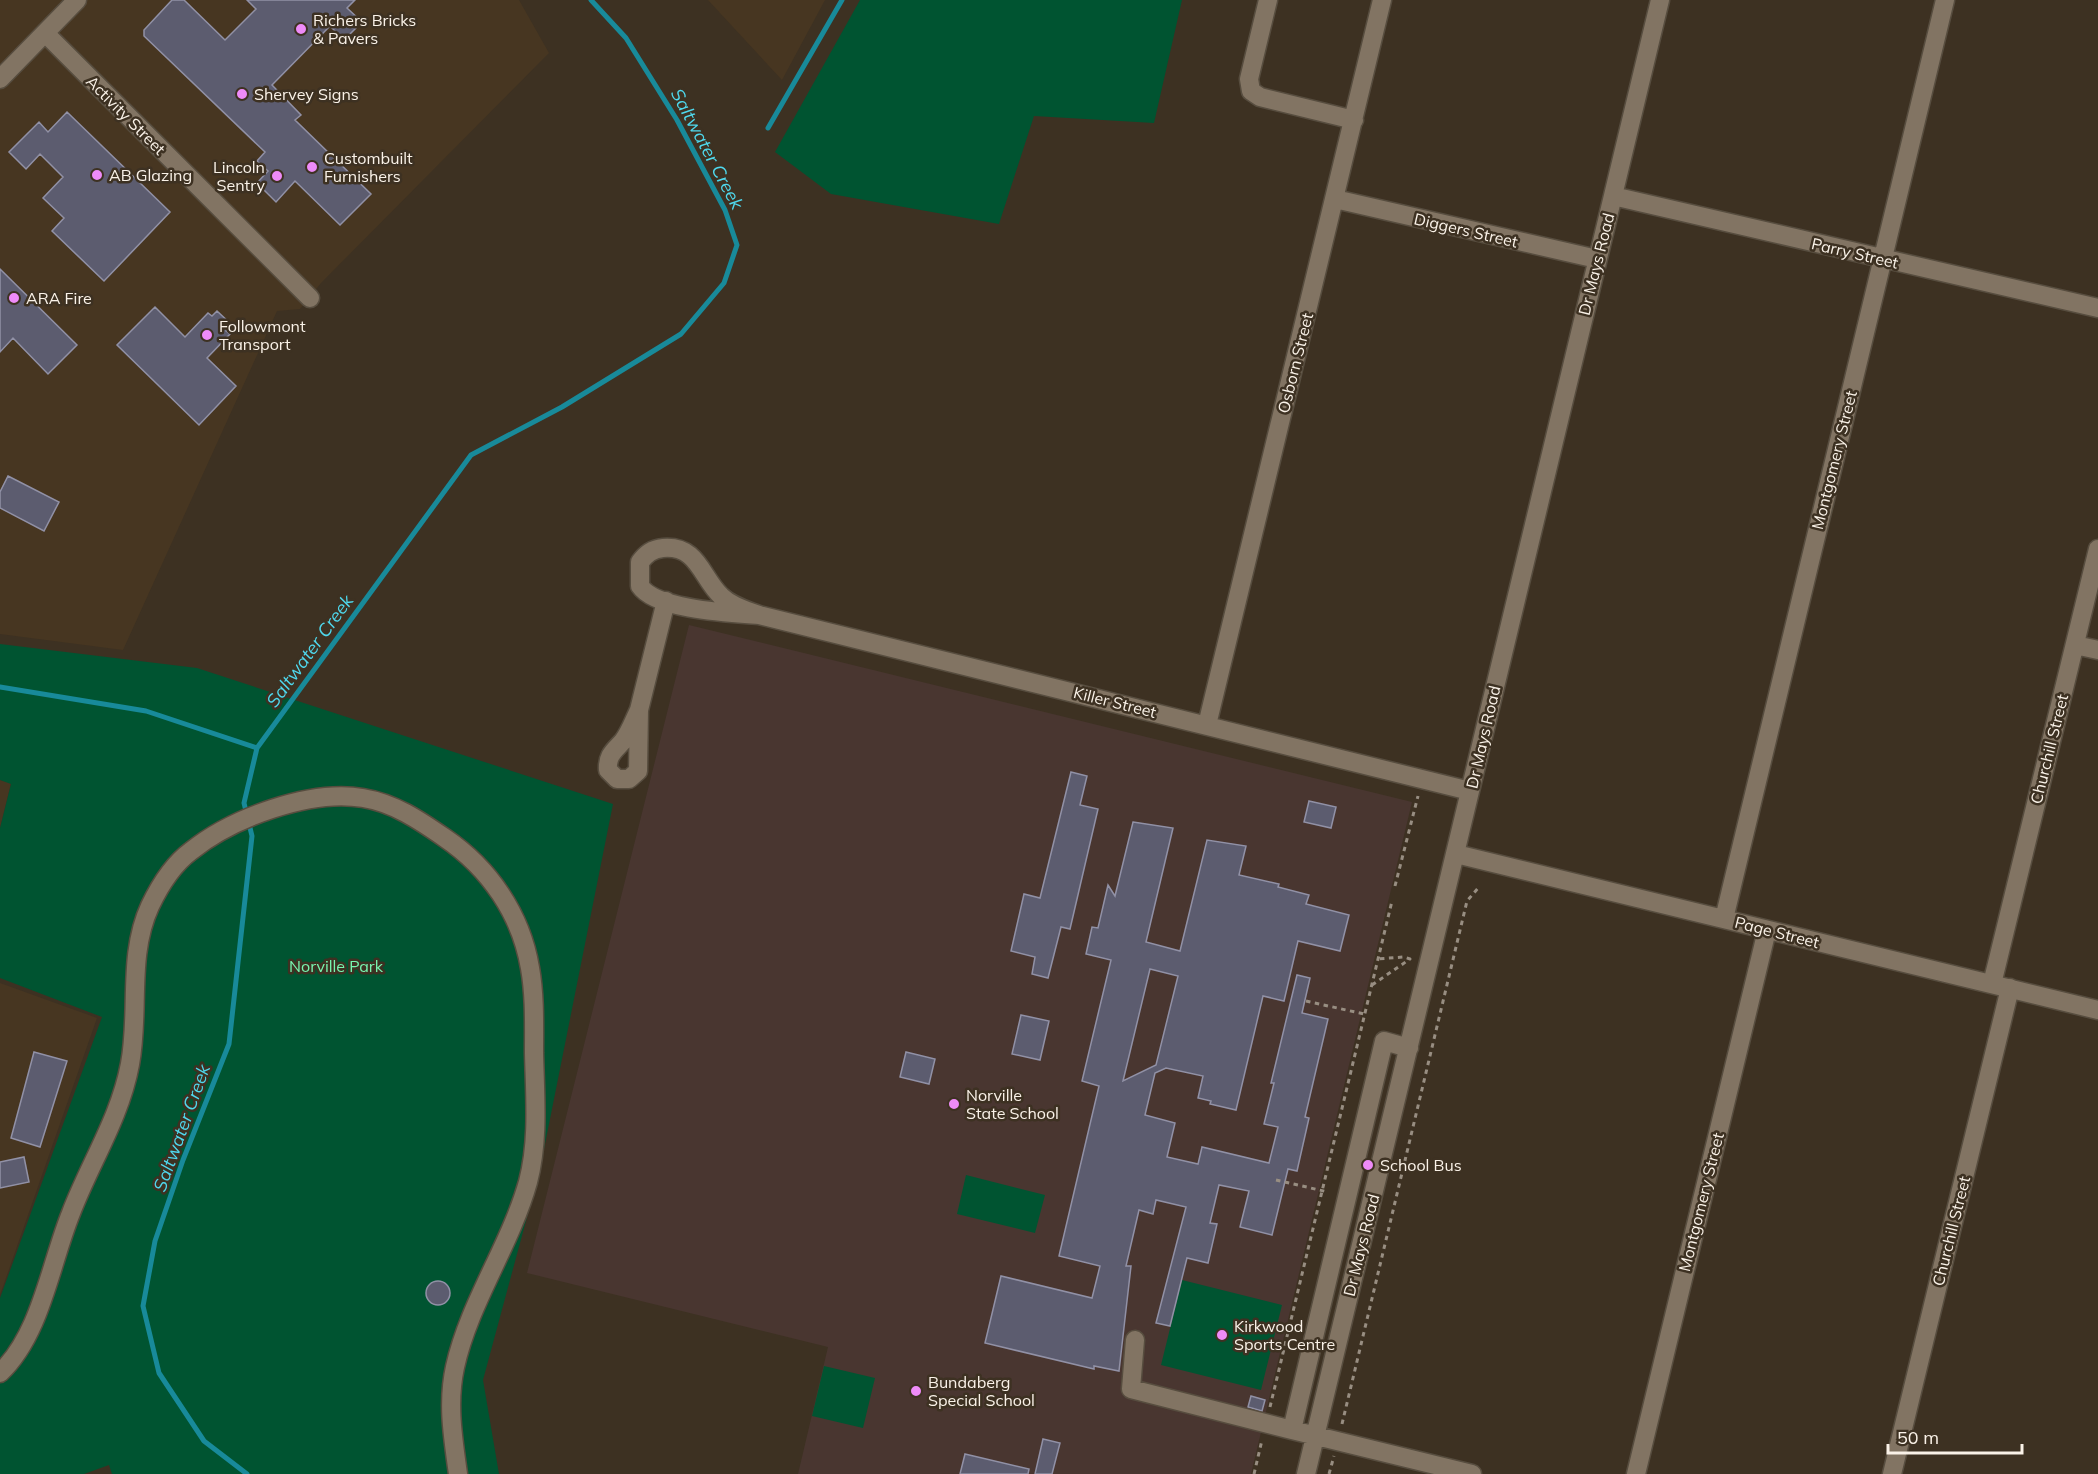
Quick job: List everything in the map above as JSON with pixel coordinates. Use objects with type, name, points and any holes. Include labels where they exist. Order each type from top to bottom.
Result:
[{"type":"street","points":[[0,80],[77,0]]},
{"type":"street","points":[[1268,0],[1249,79],[1251,91],[1260,97],[1354,120]]},
{"type":"street","name":"Osborn Street","points":[[1207,725],[1382,0]]},
{"type":"street","name":"Dr Mays Road","points":[[1306,1474],[1660,0]]},
{"type":"street","name":"Montgomery Street","points":[[1724,919],[1945,0]]},
{"type":"street","name":"Activity Street","points":[[45,33],[310,298]]},
{"type":"street","name":"Parry Street","points":[[1613,196],[2098,308]]},
{"type":"street","name":"Diggers Street","points":[[1335,199],[1597,260]]},
{"type":"street","points":[[666,548],[688,553],[699,563],[722,597],[759,615],[724,613],[666,601],[644,592],[638,578],[640,562],[650,552],[666,548]]},
{"type":"street","name":"Churchill Street","points":[[1992,984],[2098,549]]},
{"type":"street","points":[[639,710],[666,601]]},
{"type":"street","name":"Killer Street","points":[[759,615],[1470,791]]},
{"type":"street","points":[[2075,645],[2098,650]]},
{"type":"street","points":[[0,1372],[15,1357],[25,1341],[72,1209],[115,1117],[124,1089],[133,1039],[135,963],[148,911],[159,886],[190,851],[239,822],[304,800],[342,796],[362,798],[399,808],[444,837],[478,864],[505,900],[524,942],[533,987],[536,1108],[532,1165],[519,1210],[462,1341],[455,1367],[451,1411],[458,1474]]},
{"type":"street","name":"Page Street","points":[[1456,854],[2098,1010]]},
{"type":"street","name":"Montgomery Street","points":[[1636,1474],[1767,930]]},
{"type":"street","name":"Churchill Street","points":[[1892,1474],[2010,988]]},
{"type":"street","points":[[1292,1430],[1384,1041],[1409,1048]]},
{"type":"street","points":[[1136,1340],[1131,1389],[1472,1474]]},
{"type":"path","points":[[1395,886],[1420,788]]},
{"type":"path","points":[[1329,1474],[1467,901],[1479,887]]},
{"type":"path","points":[[1268,1415],[1392,901]]},
{"type":"path","points":[[1371,986],[1410,959],[1404,957],[1377,959]]},
{"type":"path","points":[[1446,968],[1451,969]]},
{"type":"path","points":[[1306,1001],[1364,1014]]},
{"type":"path","points":[[1276,1180],[1328,1192]]},
{"type":"path","points":[[1255,1474],[1265,1430]]},
{"type":"shaded area","points":[[0,0],[519,0],[549,53],[321,283],[300,309],[277,311],[123,650],[0,634]]},
{"type":"shaded area","points":[[708,0],[825,0],[782,80]]},
{"type":"shaded area","name":"Norville State School","points":[[689,625],[1412,802],[1251,1474],[798,1474],[828,1347],[527,1273]]},
{"type":"shaded area","points":[[0,780],[11,783],[0,828]]},
{"type":"shaded area","points":[[0,983],[97,1018],[0,1295]]},
{"type":"green space","points":[[860,0],[1182,0],[1154,123],[1034,116],[999,224],[831,194],[775,152]]},
{"type":"green space","name":"Norville Park","points":[[0,644],[197,668],[613,804],[540,1169],[483,1380],[499,1474],[112,1474],[109,1465],[84,1474],[0,1474],[0,1298],[102,1017],[0,978],[0,828],[11,784],[0,780]]},
{"type":"green space","points":[[966,1175],[1045,1195],[1035,1233],[957,1214]]},
{"type":"green space","name":"Kirkwood Sports Centre","points":[[1182,1280],[1282,1305],[1261,1390],[1161,1365]]},
{"type":"green space","points":[[824,1366],[875,1378],[863,1428],[812,1416]]},
{"type":"building","points":[[172,0],[184,0],[225,40],[256,9],[247,0],[355,0],[347,8],[362,22],[344,40],[330,26],[272,85],[301,115],[295,120],[371,194],[340,225],[295,181],[276,202],[257,183],[268,171],[257,161],[265,152],[144,36],[144,30]]},
{"type":"building","points":[[67,112],[170,212],[104,281],[52,231],[64,218],[43,198],[63,177],[40,154],[26,169],[9,152],[39,122],[48,132]]},
{"type":"building","name":"ARA Fire","points":[[0,269],[77,345],[48,374],[13,338],[0,352]]},
{"type":"building","points":[[155,307],[185,337],[208,313],[212,316],[217,311],[232,325],[226,331],[230,334],[207,358],[236,386],[199,425],[117,345]]},
{"type":"building","points":[[8,476],[59,502],[44,531],[0,508],[0,492]]},
{"type":"building","points":[[1071,772],[1087,776],[1080,805],[1098,809],[1070,929],[1061,927],[1048,978],[1032,974],[1035,957],[1011,951],[1024,894],[1040,898]]},
{"type":"building","points":[[1309,801],[1336,807],[1331,828],[1304,822]]},
{"type":"building","points":[[1133,822],[1173,828],[1146,942],[1180,951],[1207,840],[1246,846],[1239,875],[1279,884],[1278,887],[1309,895],[1306,904],[1349,915],[1340,951],[1298,941],[1284,1001],[1263,996],[1236,1110],[1210,1104],[1211,1101],[1198,1098],[1203,1076],[1166,1068],[1155,1073],[1145,1115],[1175,1123],[1167,1157],[1198,1164],[1202,1147],[1269,1163],[1278,1127],[1264,1124],[1274,1083],[1271,1083],[1297,975],[1310,978],[1302,1013],[1328,1019],[1305,1117],[1309,1118],[1297,1171],[1288,1169],[1272,1235],[1240,1227],[1249,1191],[1219,1185],[1210,1223],[1217,1224],[1208,1263],[1187,1258],[1170,1326],[1156,1323],[1186,1207],[1156,1200],[1153,1214],[1139,1210],[1126,1266],[1131,1266],[1119,1371],[1094,1366],[1094,1369],[985,1343],[1001,1276],[1092,1298],[1100,1266],[1059,1256],[1099,1086],[1082,1081],[1111,960],[1086,954],[1092,927],[1098,928],[1108,885],[1115,896]],"holes":[[[1150,969],[1178,976],[1156,1065],[1123,1081]]]},
{"type":"building","points":[[1021,1015],[1049,1021],[1040,1060],[1012,1054]]},
{"type":"building","points":[[34,1052],[67,1061],[40,1147],[11,1138]]},
{"type":"building","points":[[906,1052],[935,1059],[929,1084],[900,1077]]},
{"type":"building","points":[[24,1157],[29,1182],[0,1188],[0,1162]]},
{"type":"building","points":[[438,1281],[443,1282],[449,1288],[449,1298],[443,1304],[438,1305],[433,1304],[427,1298],[426,1293],[427,1288],[433,1282]]},
{"type":"building","points":[[1251,1396],[1265,1400],[1262,1411],[1248,1407]]},
{"type":"building","points":[[1043,1439],[1060,1443],[1052,1474],[1035,1474]]},
{"type":"building","points":[[965,1454],[1029,1469],[1028,1474],[960,1474]]},
{"type":"waterway","name":"Saltwater Creek","points":[[247,1474],[204,1441],[159,1373],[143,1306],[155,1241],[183,1160],[229,1044],[252,836],[244,803],[257,748],[471,455],[562,407],[681,334],[724,283],[737,245],[725,210],[677,120],[626,38],[591,0]]},
{"type":"waterway","points":[[768,128],[842,0]]},
{"type":"waterway","points":[[0,687],[146,711],[257,748]]},
{"type":"place","name":"Richers Bricks & Pavers","points":[[301,29]]},
{"type":"place","name":"Shervey Signs","points":[[242,94]]},
{"type":"place","name":"Custombuilt Furnishers","points":[[312,167]]},
{"type":"place","name":"AB Glazing","points":[[97,175]]},
{"type":"place","name":"Lincoln Sentry","points":[[277,176]]},
{"type":"place","name":"ARA Fire","points":[[14,298]]},
{"type":"place","name":"Followmont Transport","points":[[207,335]]},
{"type":"place","name":"Norville State School","points":[[954,1104]]},
{"type":"place","name":"School Bus","points":[[1368,1165]]},
{"type":"place","name":"Kirkwood Sports Centre","points":[[1222,1335]]},
{"type":"place","name":"Bundaberg Special School","points":[[916,1391]]}]
